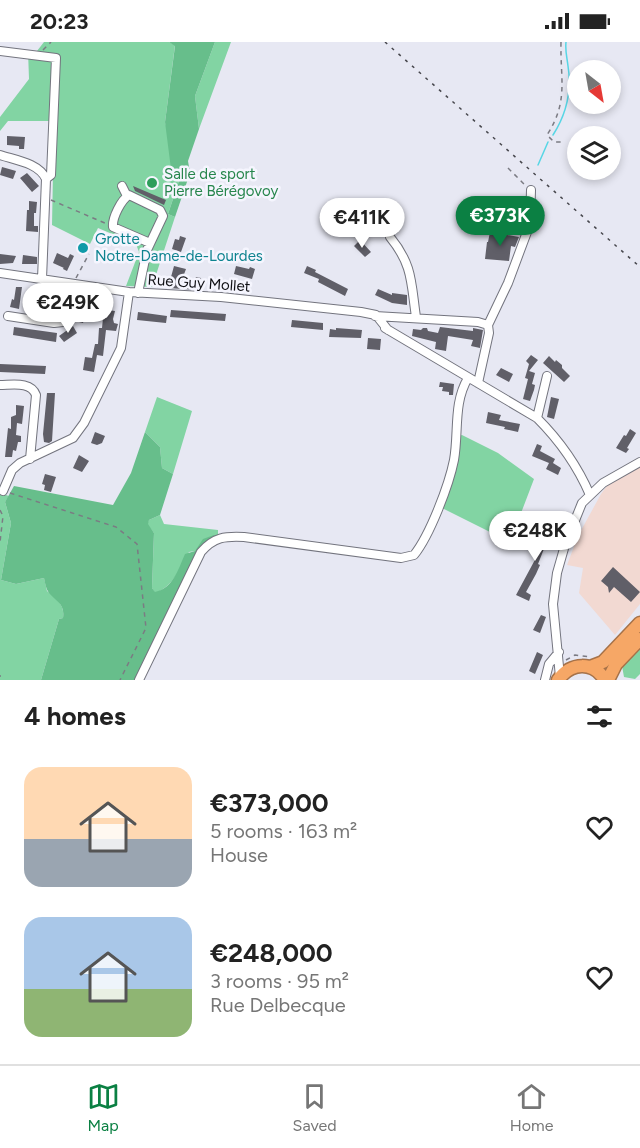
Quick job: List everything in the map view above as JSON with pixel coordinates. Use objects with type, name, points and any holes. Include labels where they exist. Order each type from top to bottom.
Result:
[{"type":"highway","points":[[559,679],[565,672],[583,662],[603,662],[640,623]]},
{"type":"highway","points":[[583,662],[606,680],[616,664],[640,639]]},
{"type":"street","points":[[0,51],[56,58],[51,175],[46,179]]},
{"type":"street","points":[[0,155],[37,168],[44,173],[46,179],[42,279]]},
{"type":"street","points":[[3,491],[12,470],[73,438],[84,423],[121,348],[134,292],[150,243],[163,216],[160,210],[128,196],[122,186]]},
{"type":"street","points":[[478,383],[489,333],[488,325],[527,237],[530,224],[531,190]]},
{"type":"street","points":[[128,196],[125,197],[113,222],[113,227],[150,243]]},
{"type":"street","points":[[390,237],[401,250],[408,264],[416,317]]},
{"type":"street","name":"Rue Guy Mollet","points":[[0,273],[134,292],[221,297],[361,312],[374,317],[416,317],[488,325]]},
{"type":"street","points":[[8,316],[54,323],[63,322],[76,284]]},
{"type":"street","name":"Rue Guy Mollet","points":[[374,317],[388,330],[537,418],[552,433],[583,479],[590,495]]},
{"type":"street","points":[[537,418],[547,376]]},
{"type":"street","points":[[139,680],[201,552],[220,537],[244,537],[401,558],[414,555],[438,510],[454,461],[459,398],[468,378]]},
{"type":"street","points":[[0,385],[30,387],[36,395],[30,459]]},
{"type":"street","points":[[559,679],[559,652],[553,604],[557,573],[565,545],[582,503],[603,483],[640,462]]},
{"type":"street","points":[[559,652],[567,661],[583,662]]},
{"type":"street","points":[[545,680],[549,664],[559,652]]},
{"type":"path","points":[[39,55],[51,42]]},
{"type":"path","points":[[561,42],[562,102],[559,115],[547,135],[554,142],[562,142]]},
{"type":"path","points":[[508,168],[531,190]]},
{"type":"path","points":[[45,200],[51,200],[113,227]]},
{"type":"path","points":[[76,284],[89,254]]},
{"type":"path","points":[[3,491],[116,528],[137,543],[146,628],[120,680]]},
{"type":"path","points":[[0,510],[3,516],[0,542]]},
{"type":"shaded area","points":[[640,462],[640,604],[615,635],[579,593],[583,568],[567,565],[578,536],[601,494],[614,476]]},
{"type":"green space","points":[[44,42],[169,42],[175,45],[165,122],[180,178],[168,214],[175,217],[152,287],[126,286],[139,252],[136,244],[98,228],[90,244],[52,225],[54,121],[8,121],[0,131],[0,117],[29,79],[28,51],[37,51]]},
{"type":"green space","points":[[169,42],[215,42],[195,96],[199,129],[188,161],[190,173],[175,217],[168,214],[180,178],[171,169],[165,122],[175,46]]},
{"type":"green space","points":[[215,42],[231,42],[199,129],[195,96]]},
{"type":"green space","points":[[157,397],[192,411],[173,474],[162,468],[160,447],[145,432]]},
{"type":"green space","points":[[145,432],[160,447],[162,468],[173,474],[160,515],[149,520],[148,524],[154,533],[152,588],[155,592],[171,582],[185,554],[195,551],[203,539],[214,535],[218,537],[204,546],[138,680],[41,680],[59,619],[63,618],[63,609],[48,591],[44,578],[16,584],[1,580],[11,523],[5,502],[14,486],[113,505],[131,473]]},
{"type":"green space","points":[[462,435],[498,453],[534,479],[510,542],[442,508],[456,470],[459,436]]},
{"type":"green space","points":[[0,493],[9,496],[5,502],[11,523],[1,580],[16,584],[44,578],[47,591],[63,609],[63,618],[59,619],[41,680],[0,680]]},
{"type":"green space","points":[[160,515],[164,524],[218,530],[218,537],[195,551],[189,552],[171,582],[155,593],[152,588],[154,533],[147,524],[149,520]]},
{"type":"green space","points":[[640,646],[640,674],[635,679],[624,677],[622,666]]},
{"type":"building","points":[[7,136],[25,137],[24,149],[7,145]]},
{"type":"building","points":[[2,167],[16,171],[13,179],[0,175]]},
{"type":"building","points":[[27,173],[39,186],[32,192],[20,178]]},
{"type":"building","points":[[133,186],[166,200],[164,205],[135,191]]},
{"type":"building","points":[[29,201],[37,202],[34,226],[38,226],[38,232],[26,231]]},
{"type":"building","points":[[490,232],[519,237],[515,247],[511,246],[509,261],[485,259]]},
{"type":"building","points":[[180,236],[186,238],[181,252],[172,249],[175,239],[179,240]]},
{"type":"building","points":[[360,240],[371,252],[365,257],[354,246]]},
{"type":"building","points":[[57,253],[68,258],[70,254],[74,256],[67,271],[53,263]]},
{"type":"building","points":[[0,254],[16,256],[13,263],[0,264]]},
{"type":"building","points":[[23,255],[37,257],[37,264],[22,264]]},
{"type":"building","points":[[174,266],[186,269],[183,277],[201,278],[197,290],[168,288]]},
{"type":"building","points":[[236,266],[255,269],[252,279],[234,274]]},
{"type":"building","points":[[307,266],[348,289],[345,296],[318,282],[319,279],[304,273]]},
{"type":"building","points":[[16,287],[22,287],[19,309],[10,307],[12,299],[14,300]]},
{"type":"building","points":[[378,289],[392,295],[392,293],[407,295],[407,305],[392,303],[375,295]]},
{"type":"building","points":[[57,290],[65,293],[56,315],[49,313]]},
{"type":"building","points":[[86,295],[92,297],[83,323],[75,321]]},
{"type":"building","points":[[108,310],[115,311],[113,319],[114,323],[118,324],[116,331],[106,330],[103,356],[97,355],[94,372],[83,370],[85,357],[92,358],[95,344],[98,344],[99,328],[102,328],[103,318],[107,318]]},
{"type":"building","points":[[171,310],[226,314],[225,321],[170,317]]},
{"type":"building","points":[[138,312],[167,316],[166,323],[137,320]]},
{"type":"building","points":[[292,320],[323,323],[323,330],[291,327]]},
{"type":"building","points":[[73,326],[77,333],[64,342],[59,336]]},
{"type":"building","points":[[14,327],[57,333],[56,342],[13,335]]},
{"type":"building","points":[[440,327],[483,330],[480,348],[471,346],[473,340],[448,336],[446,351],[435,349],[436,342],[412,336],[413,329],[427,328],[428,331],[438,333]]},
{"type":"building","points":[[336,328],[362,330],[361,338],[329,337],[330,329],[336,330]]},
{"type":"building","points":[[368,338],[381,339],[380,350],[367,349]]},
{"type":"building","points":[[531,355],[538,360],[529,371],[535,373],[532,384],[535,385],[530,401],[523,399],[528,379],[525,378],[529,364],[526,361]]},
{"type":"building","points":[[549,356],[562,365],[570,376],[564,382],[543,363]]},
{"type":"building","points":[[0,364],[46,366],[45,374],[0,372]]},
{"type":"building","points":[[501,368],[513,374],[509,382],[496,375]]},
{"type":"building","points":[[440,382],[454,384],[453,395],[442,391],[443,387],[439,387]]},
{"type":"building","points":[[47,393],[55,393],[52,441],[49,443],[44,442],[43,434]]},
{"type":"building","points":[[551,397],[559,399],[554,419],[547,417]]},
{"type":"building","points":[[16,405],[24,406],[22,424],[17,423],[16,435],[21,436],[21,442],[18,442],[16,451],[13,450],[12,457],[5,457],[8,428],[11,429],[11,417],[16,415]]},
{"type":"building","points":[[488,412],[501,415],[499,420],[520,424],[518,432],[486,423]]},
{"type":"building","points":[[630,429],[636,433],[626,453],[616,448]]},
{"type":"building","points":[[95,432],[105,436],[102,443],[97,445],[91,443]]},
{"type":"building","points":[[537,444],[542,446],[540,451],[555,459],[553,463],[561,468],[558,475],[546,469],[549,463],[532,456]]},
{"type":"building","points":[[79,455],[89,461],[82,472],[73,468]]},
{"type":"building","points":[[45,474],[56,477],[51,492],[44,490],[45,485],[42,484]]},
{"type":"building","points":[[546,522],[553,526],[538,564],[540,565],[526,592],[531,595],[529,601],[516,595],[537,556],[533,554]]},
{"type":"building","points":[[613,567],[640,592],[631,602],[614,587],[609,593],[608,587],[601,581]]},
{"type":"building","points":[[541,615],[546,617],[540,633],[533,630]]},
{"type":"building","points":[[537,652],[543,655],[535,674],[529,671]]},
{"type":"waterway","points":[[553,135],[562,118],[569,93],[566,42]]},
{"type":"waterway","points":[[538,165],[548,142]]},
{"type":"railway","points":[[385,42],[640,267]]},
{"type":"place","name":"Salle de sport Pierre Bérégovoy","points":[[152,183]]},
{"type":"place","name":"Grotte Notre-Dame-de-Lourdes","points":[[83,248]]}]
